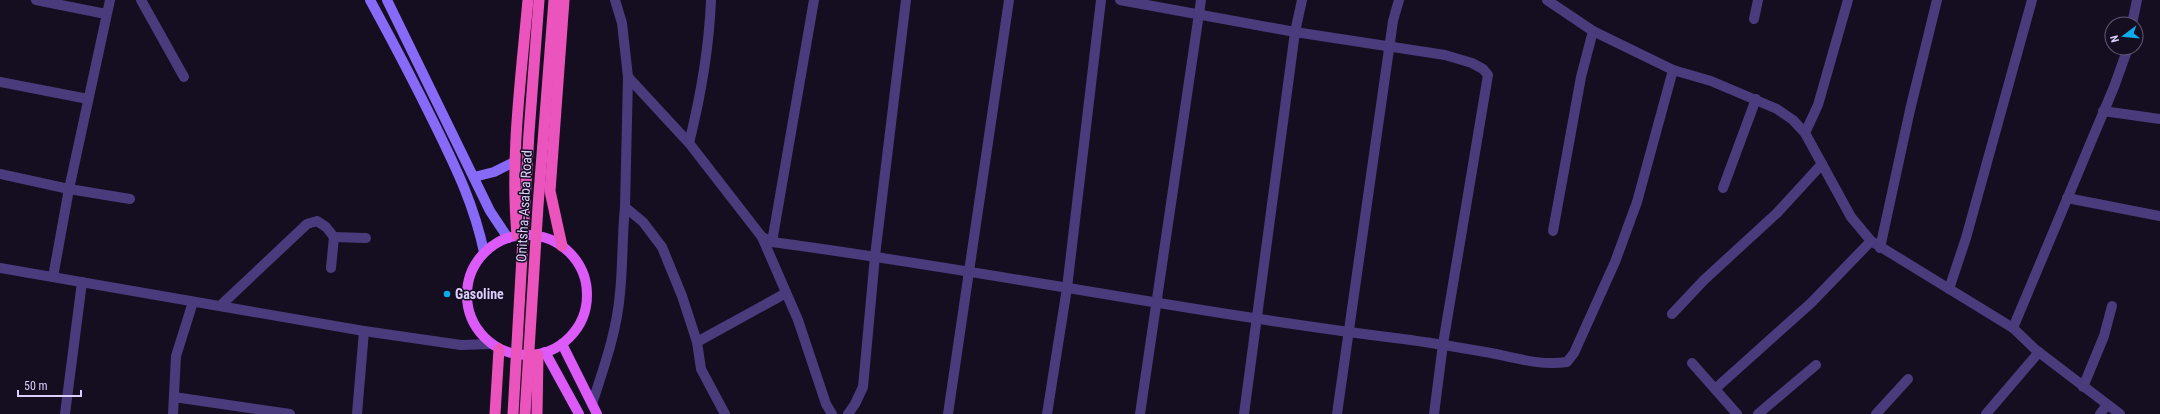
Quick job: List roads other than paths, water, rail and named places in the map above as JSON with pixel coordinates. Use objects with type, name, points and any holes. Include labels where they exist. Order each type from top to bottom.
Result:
[{"type":"highway","points":[[512,236],[514,162],[528,0]]},
{"type":"highway","points":[[513,414],[529,133],[539,0]]},
{"type":"highway","name":"Onitsha-Asaba Road","points":[[525,414],[538,206],[554,0]]},
{"type":"highway","points":[[562,246],[550,192],[564,0]]},
{"type":"highway","points":[[495,346],[495,414]]},
{"type":"highway","points":[[537,414],[542,354]]},
{"type":"main road","points":[[370,0],[412,78],[465,185],[477,220],[484,252]]},
{"type":"main road","points":[[387,0],[490,211],[512,236]]},
{"type":"main road","points":[[474,178],[494,172],[514,162]]},
{"type":"main road","points":[[512,236],[545,238],[562,246],[572,256],[580,268],[586,295],[586,304],[580,322],[562,344],[542,354],[517,354],[495,346],[481,334],[473,322],[467,300],[469,276],[484,252],[499,241],[512,236]]},
{"type":"main road","points":[[562,344],[598,414]]},
{"type":"main road","points":[[542,354],[579,414]]},
{"type":"street","points":[[36,0],[106,14]]},
{"type":"street","points":[[53,277],[69,189],[110,0]]},
{"type":"street","points":[[141,0],[184,77]]},
{"type":"street","points":[[592,404],[613,338],[620,294],[621,242],[625,207],[628,77],[622,23],[615,0]]},
{"type":"street","points":[[689,143],[702,93],[710,33],[711,0]]},
{"type":"street","points":[[772,242],[814,0]]},
{"type":"street","points":[[848,414],[855,404],[863,387],[875,256],[906,0]]},
{"type":"street","points":[[948,414],[1009,0]]},
{"type":"street","points":[[1047,414],[1067,288],[1101,0]]},
{"type":"street","points":[[1120,0],[1199,13],[1295,32],[1445,55],[1472,63],[1488,75],[1442,344],[1434,414]]},
{"type":"street","points":[[1140,414],[1201,0]]},
{"type":"street","points":[[1244,414],[1295,32],[1302,0]]},
{"type":"street","points":[[1337,414],[1393,21],[1399,0]]},
{"type":"street","points":[[1547,0],[1564,5],[1594,31],[1673,70],[1711,81],[1756,99],[1777,109],[1793,120],[1805,133],[1851,217],[1871,241],[1880,248],[2013,328],[2039,352],[2120,414]]},
{"type":"street","points":[[1754,19],[1758,0]]},
{"type":"street","points":[[1805,133],[1818,105],[1848,0]]},
{"type":"street","points":[[1880,248],[1910,110],[1937,0]]},
{"type":"street","points":[[1949,289],[1966,238],[2032,0]]},
{"type":"street","points":[[2134,16],[2137,0]]},
{"type":"street","points":[[1553,231],[1581,77],[1594,31]]},
{"type":"street","points":[[2013,328],[2125,56]]},
{"type":"street","points":[[762,237],[772,242],[875,256],[1349,332],[1442,344],[1519,359],[1557,364],[1567,362],[1574,353],[1615,262],[1637,202],[1673,70]]},
{"type":"street","points":[[628,77],[689,143],[762,237],[798,320],[826,404],[832,414]]},
{"type":"street","points":[[0,82],[88,98]]},
{"type":"street","points":[[1723,188],[1756,99]]},
{"type":"street","points":[[2103,110],[2160,119]]},
{"type":"street","points":[[1672,314],[1704,280],[1777,213],[1822,164]]},
{"type":"street","points":[[0,174],[69,189],[130,199]]},
{"type":"street","points":[[2067,198],[2160,216]]},
{"type":"street","points":[[625,207],[643,222],[662,247],[682,296],[697,342],[701,369],[725,414]]},
{"type":"street","points":[[220,306],[307,224],[317,221],[326,227],[334,237],[331,268]]},
{"type":"street","points":[[334,237],[366,238]]},
{"type":"street","points":[[1715,389],[1811,303],[1871,241]]},
{"type":"street","points":[[0,268],[364,331],[461,345],[495,346]]},
{"type":"street","points":[[65,414],[82,282]]},
{"type":"street","points":[[697,342],[786,294]]},
{"type":"street","points":[[174,414],[176,356],[193,302]]},
{"type":"street","points":[[2083,387],[2104,336],[2112,306]]},
{"type":"street","points":[[357,414],[364,331]]},
{"type":"street","points":[[1986,414],[2039,352]]},
{"type":"street","points":[[1692,363],[1736,414]]},
{"type":"street","points":[[1758,414],[1816,365]]},
{"type":"street","points":[[1876,414],[1908,379]]},
{"type":"street","points":[[174,397],[290,414]]},
{"type":"street","points":[[2100,414],[2107,405]]},
{"type":"place","name":"Gasoline","points":[[447,294]]}]
